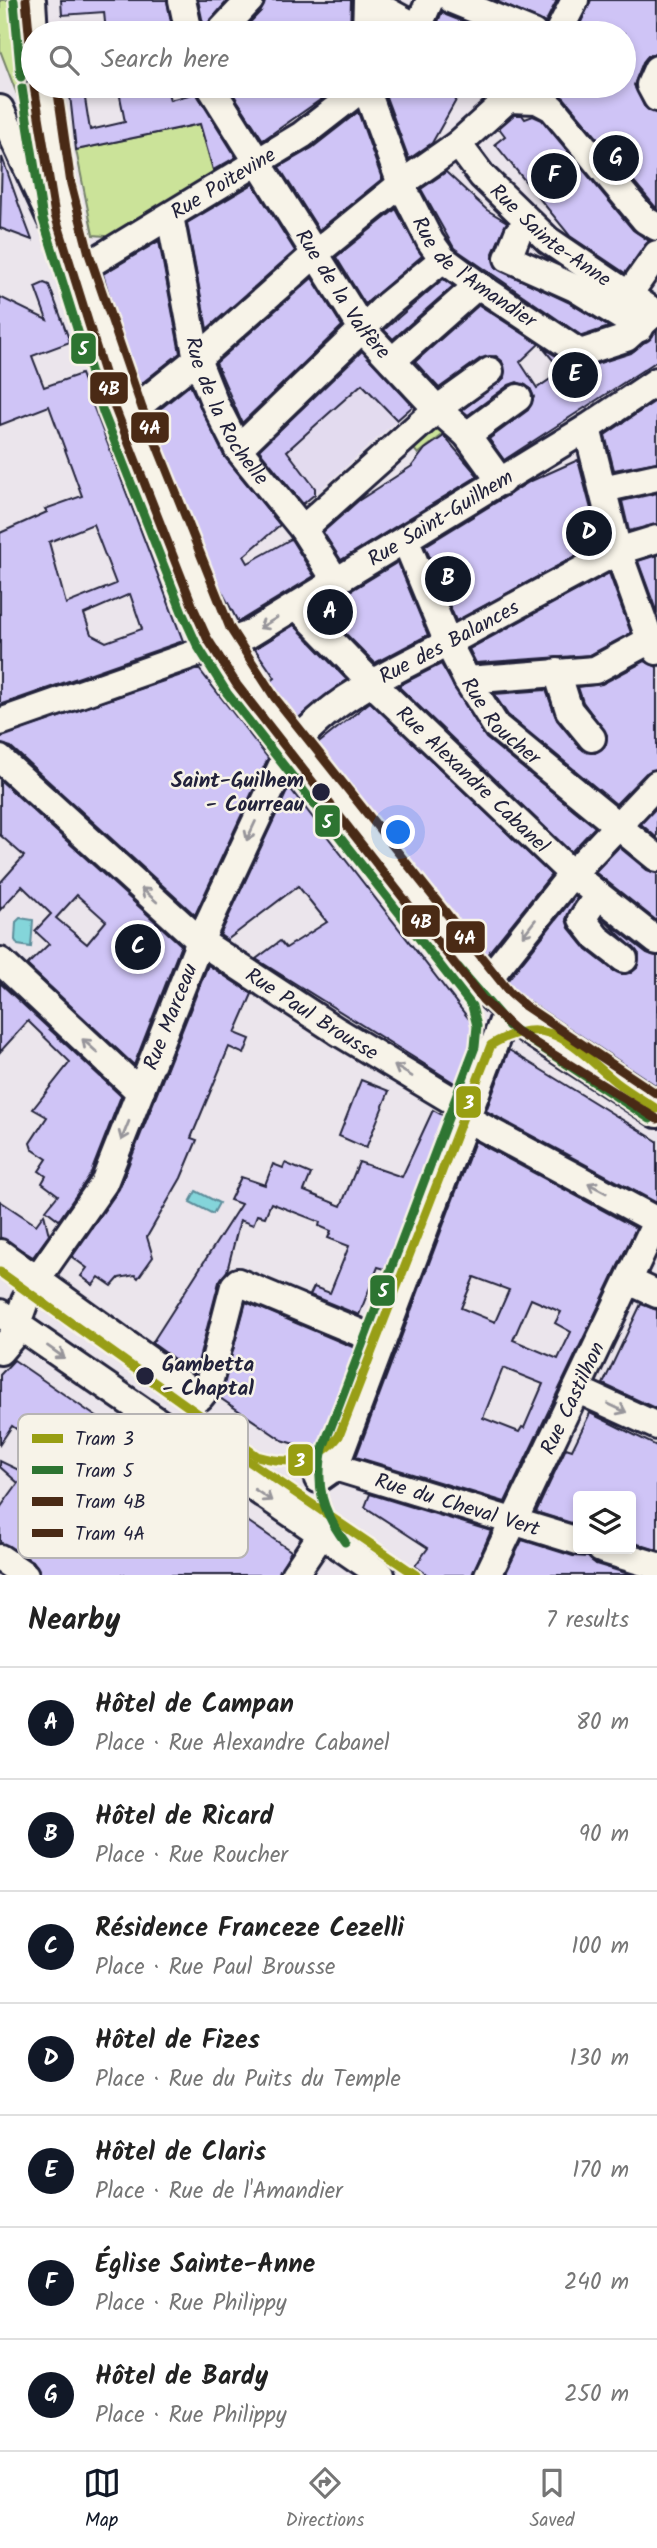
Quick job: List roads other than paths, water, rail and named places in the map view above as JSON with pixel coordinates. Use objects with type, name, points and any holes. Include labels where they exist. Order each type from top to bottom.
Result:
[{"type":"street","points":[[32,0],[33,21]]},
{"type":"street","points":[[182,0],[186,21]]},
{"type":"street","points":[[230,21],[250,0]]},
{"type":"street","points":[[366,21],[367,0],[406,21]]},
{"type":"street","points":[[425,21],[430,0]]},
{"type":"street","points":[[452,0],[503,21]]},
{"type":"street","points":[[564,21],[575,0]]},
{"type":"street","points":[[657,69],[650,85],[657,98]]},
{"type":"street","points":[[42,98],[62,224],[75,273],[125,417],[214,648],[481,988],[509,1016],[657,1114]]},
{"type":"street","name":"Rue de la Valfère","points":[[216,98],[363,330],[437,409],[467,435],[501,482]]},
{"type":"street","name":"Rue Poitevine","points":[[75,273],[302,135],[350,98]]},
{"type":"street","name":"Rue de l'Amandier","points":[[369,98],[401,184],[443,259],[580,353],[619,342],[651,318]]},
{"type":"street","points":[[125,417],[197,359],[315,254],[401,184],[458,144],[496,98]]},
{"type":"street","points":[[548,98],[645,220],[657,227]]},
{"type":"street","points":[[3,117],[47,214],[52,221],[62,224]]},
{"type":"street","name":"Rue Sainte-Anne","points":[[458,144],[482,176],[548,240],[629,293],[651,318]]},
{"type":"street","name":"Rue de la Rochelle","points":[[170,216],[197,359],[239,449],[303,529],[336,582]]},
{"type":"street","points":[[518,233],[508,258],[651,318]]},
{"type":"street","points":[[629,293],[657,254]]},
{"type":"street","points":[[239,449],[387,305],[443,259]]},
{"type":"street","points":[[391,361],[478,285]]},
{"type":"street","points":[[303,529],[437,409],[491,370]]},
{"type":"street","name":"Rue Saint-Guilhem","points":[[0,722],[248,635],[501,482],[657,382]]},
{"type":"street","points":[[467,435],[518,398]]},
{"type":"street","points":[[467,680],[595,670],[653,646],[645,595],[618,551],[587,428]]},
{"type":"street","points":[[603,489],[657,477]]},
{"type":"street","name":"Rue Roucher","points":[[405,539],[448,643],[496,726],[657,858]]},
{"type":"street","name":"Rue des Balances","points":[[292,748],[322,716],[372,683],[618,551],[657,539]]},
{"type":"street","name":"Rue Alexandre Cabanel","points":[[297,606],[372,683],[572,874],[657,941]]},
{"type":"street","points":[[557,673],[569,710],[592,738]]},
{"type":"street","name":"Rue Marceau","points":[[0,1351],[12,1337],[8,1318],[104,1182],[200,941],[292,748]]},
{"type":"street","name":"Rue Paul Brousse","points":[[0,758],[200,941],[337,1031],[455,1102],[471,1121],[657,1220]]},
{"type":"street","points":[[481,988],[572,874],[657,784]]},
{"type":"street","points":[[598,895],[582,919],[597,938],[624,959]]},
{"type":"street","points":[[0,961],[141,1092]]},
{"type":"street","points":[[0,1253],[200,1397],[208,1387],[234,1286],[238,1282],[382,1342],[466,1115],[503,1021],[509,1016]]},
{"type":"street","name":"Rue Castilhon","points":[[488,1575],[657,1220]]},
{"type":"street","points":[[629,1281],[657,1294]]},
{"type":"street","points":[[8,1318],[146,1414]]},
{"type":"street","name":"Rue du Cheval Vert","points":[[382,1342],[327,1473],[513,1521],[573,1539]]},
{"type":"street","points":[[578,1390],[657,1426]]},
{"type":"street","points":[[248,1484],[381,1575]]},
{"type":"street","points":[[294,1575],[321,1535]]},
{"type":"street","points":[[617,1554],[657,1566]]},
{"type":"street","points":[[0,1558],[25,1575]]},
{"type":"water","points":[[20,918],[33,920],[31,947],[18,945],[15,940],[16,922]]},
{"type":"water","points":[[196,1191],[219,1203],[213,1214],[190,1202]]},
{"type":"tram line","name":"4B","points":[[26,0],[28,21]]},
{"type":"tram line","name":"5","points":[[14,1],[21,77]]},
{"type":"tram line","name":"5","points":[[24,98],[43,219],[103,412],[197,645],[227,693],[472,1006],[477,1026],[475,1047],[323,1448],[320,1474],[322,1498],[331,1520],[345,1542]]},
{"type":"tram line","name":"4B","points":[[36,98],[55,215],[115,408],[207,638],[237,685],[483,1000],[516,1031],[657,1119]]},
{"type":"tram line","name":"4A","points":[[59,98],[71,184],[89,254],[142,408],[230,628],[275,698],[510,993],[525,1006],[657,1094]]},
{"type":"tram line","name":"5","points":[[458,967],[509,1026],[650,1119]]},
{"type":"tram line","name":"3","points":[[248,1450],[257,1456],[280,1461],[302,1460],[321,1452],[339,1436],[491,1045],[511,1035],[529,1031],[545,1032],[559,1037],[621,1086],[657,1109]]},
{"type":"tram line","name":"3","points":[[0,1272],[198,1414]]},
{"type":"tram line","name":"3","points":[[248,1461],[416,1575]]},
{"type":"place","name":"Hôtel de Bardy","points":[[616,158]]},
{"type":"place","name":"Église Sainte-Anne","points":[[554,176]]},
{"type":"place","name":"Hôtel de Claris","points":[[575,375]]},
{"type":"place","name":"Hôtel de Fizes","points":[[589,533]]},
{"type":"place","name":"Hôtel de Ricard","points":[[448,579]]},
{"type":"place","name":"Hôtel de Campan","points":[[330,612]]},
{"type":"place","name":"Saint-Guilhem - Courreau","points":[[321,792]]},
{"type":"place","name":"Résidence Franceze Cezelli","points":[[138,947]]},
{"type":"place","name":"Gambetta - Chaptal","points":[[145,1376]]}]
